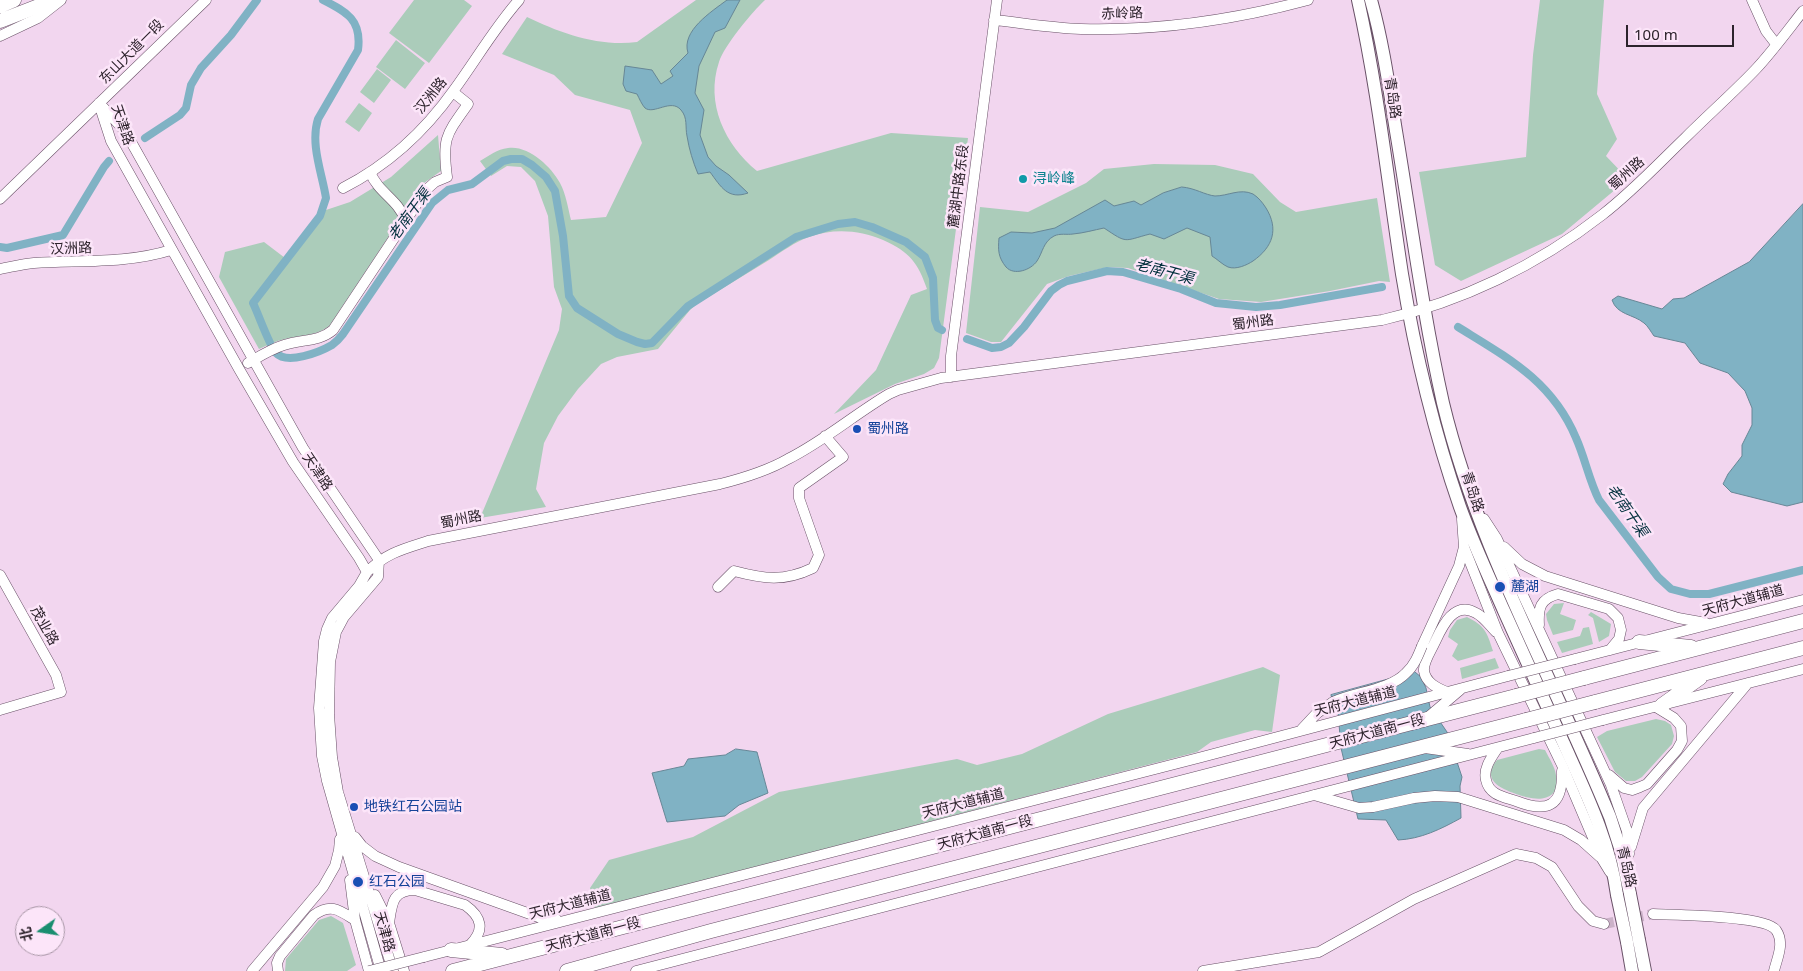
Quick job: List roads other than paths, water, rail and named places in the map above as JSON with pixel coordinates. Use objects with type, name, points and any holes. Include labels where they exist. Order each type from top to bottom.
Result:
[{"type":"highway","points":[[0,6],[14,0]]},
{"type":"highway","points":[[0,21],[54,0]]},
{"type":"highway","points":[[1639,642],[1702,648],[1803,621]]},
{"type":"highway","name":"天府大道南一段","points":[[453,971],[1425,719],[1440,711],[1516,696],[1702,648]]},
{"type":"highway","points":[[1659,706],[1708,672],[1803,648]]},
{"type":"highway","name":"天府大道南一段","points":[[567,971],[711,931],[1422,747],[1457,750],[1526,720],[1708,672]]},
{"type":"highway","points":[[451,950],[510,956]]},
{"type":"main road","name":"青岛路","points":[[1358,0],[1378,103],[1410,314],[1430,405],[1460,508],[1479,555],[1586,794],[1621,880],[1633,941],[1645,971]]},
{"type":"main road","name":"青岛路","points":[[1371,0],[1388,83],[1443,402],[1457,454],[1490,549],[1610,817],[1621,851],[1621,880]]},
{"type":"main road","name":"青岛路","points":[[1632,971],[1633,941]]},
{"type":"street","points":[[0,36],[38,18],[61,0]]},
{"type":"street","name":"东山大道一段","points":[[0,200],[206,0]]},
{"type":"street","name":"汉洲路","points":[[343,188],[370,172],[410,141],[432,120],[519,0]]},
{"type":"street","name":"麓湖中路东段","points":[[951,377],[951,356],[997,0]]},
{"type":"street","name":"赤岭路","points":[[994,20],[1080,29],[1143,28],[1198,23],[1241,16],[1308,0]]},
{"type":"street","points":[[1752,0],[1766,31],[1776,44]]},
{"type":"street","name":"蜀州路","points":[[367,572],[379,560],[394,552],[428,541],[739,479],[777,465],[803,451],[898,390],[951,377],[1382,320],[1410,314],[1450,301],[1510,273],[1561,245],[1603,214],[1653,169],[1757,68],[1803,11]]},
{"type":"street","points":[[239,369],[286,344],[318,339],[334,330],[426,190],[435,182],[447,177],[444,146],[448,134],[468,104],[453,92]]},
{"type":"street","name":"天津路","points":[[99,103],[111,141],[171,250],[293,462],[360,558],[367,572],[359,586],[332,618],[326,629],[319,708],[322,756],[327,781],[345,832],[364,872],[393,971]]},
{"type":"street","name":"天津路","points":[[99,103],[125,132],[303,448],[379,560],[378,577],[344,617],[336,632],[330,662],[329,714],[332,756],[345,832],[346,849],[381,971]]},
{"type":"street","points":[[370,172],[377,186],[398,204],[406,221]]},
{"type":"street","name":"汉洲路","points":[[0,269],[34,264],[109,261],[158,254],[171,250]]},
{"type":"street","points":[[718,587],[734,571],[760,578],[797,576],[813,568],[819,555],[799,498],[799,488],[842,457],[825,436]]},
{"type":"street","points":[[1474,504],[1497,539],[1611,785],[1627,831],[1629,854]]},
{"type":"street","points":[[1460,508],[1464,546],[1498,633],[1562,765],[1602,859]]},
{"type":"street","points":[[1497,539],[1522,564],[1545,576],[1678,618],[1709,624]]},
{"type":"street","points":[[1302,729],[1316,714],[1333,702],[1346,696],[1391,684],[1400,679],[1415,662],[1459,566],[1464,546]]},
{"type":"street","name":"茂业路","points":[[0,574],[56,675],[61,692],[0,710]]},
{"type":"street","points":[[1540,631],[1538,614],[1540,606],[1545,600],[1558,594],[1567,596],[1609,609],[1618,618],[1621,630],[1619,639],[1610,650]]},
{"type":"street","name":"天府大道辅道","points":[[369,971],[1803,600]]},
{"type":"street","points":[[1446,692],[1435,687],[1428,680],[1424,671],[1426,661],[1444,623],[1450,615],[1467,610],[1477,613],[1498,633]]},
{"type":"street","points":[[636,971],[1349,786],[1457,750],[1474,755],[1803,669]]},
{"type":"street","points":[[1621,880],[1643,808],[1748,683]]},
{"type":"street","points":[[1440,711],[1462,688]]},
{"type":"street","points":[[1604,771],[1624,788],[1632,790],[1640,788],[1647,784],[1677,750],[1682,741],[1681,726],[1659,706]]},
{"type":"street","points":[[1497,749],[1488,763],[1485,772],[1490,790],[1527,806],[1545,807],[1557,798],[1562,790],[1562,765]]},
{"type":"street","points":[[1314,795],[1359,808],[1435,796],[1458,797],[1478,802],[1564,830],[1581,840],[1621,880]]},
{"type":"street","points":[[252,971],[323,887],[335,866],[345,832],[375,856],[399,867],[544,919],[567,920]]},
{"type":"street","points":[[346,849],[355,920],[369,971]]},
{"type":"street","points":[[1203,971],[1319,952],[1414,899],[1516,854],[1536,858],[1552,867],[1578,906],[1593,921],[1604,924]]},
{"type":"street","points":[[364,872],[389,923],[404,971]]},
{"type":"street","points":[[389,923],[394,899],[400,893],[407,890],[415,890],[465,905],[472,910],[478,917],[480,926],[477,938],[470,945]]},
{"type":"street","points":[[278,971],[277,963],[280,956],[314,915],[321,910],[334,909],[341,911],[355,920]]},
{"type":"street","points":[[1653,914],[1744,919],[1771,925],[1776,930],[1780,939],[1774,971]]},
{"type":"water","points":[[727,0],[740,0],[725,28],[715,32],[699,66],[695,93],[704,110],[700,135],[708,157],[748,193],[741,195],[735,195],[726,191],[710,172],[698,174],[686,133],[685,116],[681,110],[677,107],[668,106],[649,110],[645,108],[637,94],[626,91],[623,84],[625,66],[652,70],[661,84],[673,76],[670,71],[688,53],[687,45],[693,30],[706,16]]},
{"type":"water","points":[[1182,187],[1215,196],[1239,192],[1253,194],[1266,208],[1272,223],[1272,237],[1265,250],[1248,264],[1231,268],[1212,256],[1210,237],[1187,228],[1164,239],[1150,234],[1126,240],[1104,228],[1050,238],[1034,264],[1022,271],[1009,270],[1000,257],[999,238],[1011,232],[1032,233],[1055,228],[1105,200],[1114,206],[1134,201],[1141,205],[1163,193]]},
{"type":"water","points":[[1803,204],[1803,502],[1787,506],[1731,492],[1723,484],[1742,456],[1742,445],[1752,425],[1752,408],[1745,391],[1728,373],[1700,363],[1685,343],[1654,336],[1644,323],[1618,309],[1612,300],[1618,296],[1662,309],[1673,299],[1684,298],[1749,262]]},
{"type":"water","points":[[1415,672],[1421,677],[1426,688],[1430,707],[1447,732],[1462,777],[1460,786],[1461,818],[1423,836],[1398,840],[1386,820],[1358,819],[1341,748],[1338,712],[1334,708],[1331,695]]},
{"type":"water","points":[[736,749],[757,752],[768,793],[739,805],[725,816],[667,822],[652,773],[684,766],[688,759],[725,755]]},
{"type":"waterway","name":"老南干渠","points":[[145,138],[180,115],[186,108],[191,85],[201,68],[231,35],[257,0]]},
{"type":"waterway","name":"老南干渠","points":[[323,0],[346,13],[351,18],[358,31],[358,50],[318,119],[315,138],[316,148],[326,198],[320,216],[253,303],[271,344],[276,353],[281,356],[288,358],[304,356],[320,351],[335,343],[432,203],[448,190],[472,184],[503,161],[511,159],[522,159],[532,165],[546,177],[555,191],[563,236],[569,296],[577,308],[618,334],[637,342],[652,343],[688,306],[796,237],[838,224],[855,222],[872,227],[906,242],[925,257],[933,278],[935,320],[938,328],[942,330]]},
{"type":"waterway","name":"老南干渠","points":[[0,247],[7,248],[63,235],[109,161]]},
{"type":"waterway","name":"老南干渠","points":[[967,339],[992,348],[1001,347],[1009,343],[1024,327],[1051,291],[1059,285],[1067,281],[1107,271],[1123,272],[1181,289],[1216,303],[1256,307],[1280,305],[1382,287]]},
{"type":"waterway","name":"老南干渠","points":[[1458,327],[1494,349],[1527,373],[1554,401],[1566,418],[1576,438],[1599,500],[1658,577],[1671,589],[1690,594],[1709,594],[1803,570]]},
{"type":"tunnel","points":[[1604,924],[1653,914]]},
{"type":"place","name":"浔岭峰","points":[[1023,179]]},
{"type":"place","name":"蜀州路","points":[[857,429]]},
{"type":"place","name":"麓湖","points":[[1500,587]]},
{"type":"place","name":"地铁红石公园站","points":[[354,807]]},
{"type":"place","name":"红石公园","points":[[358,882]]}]
